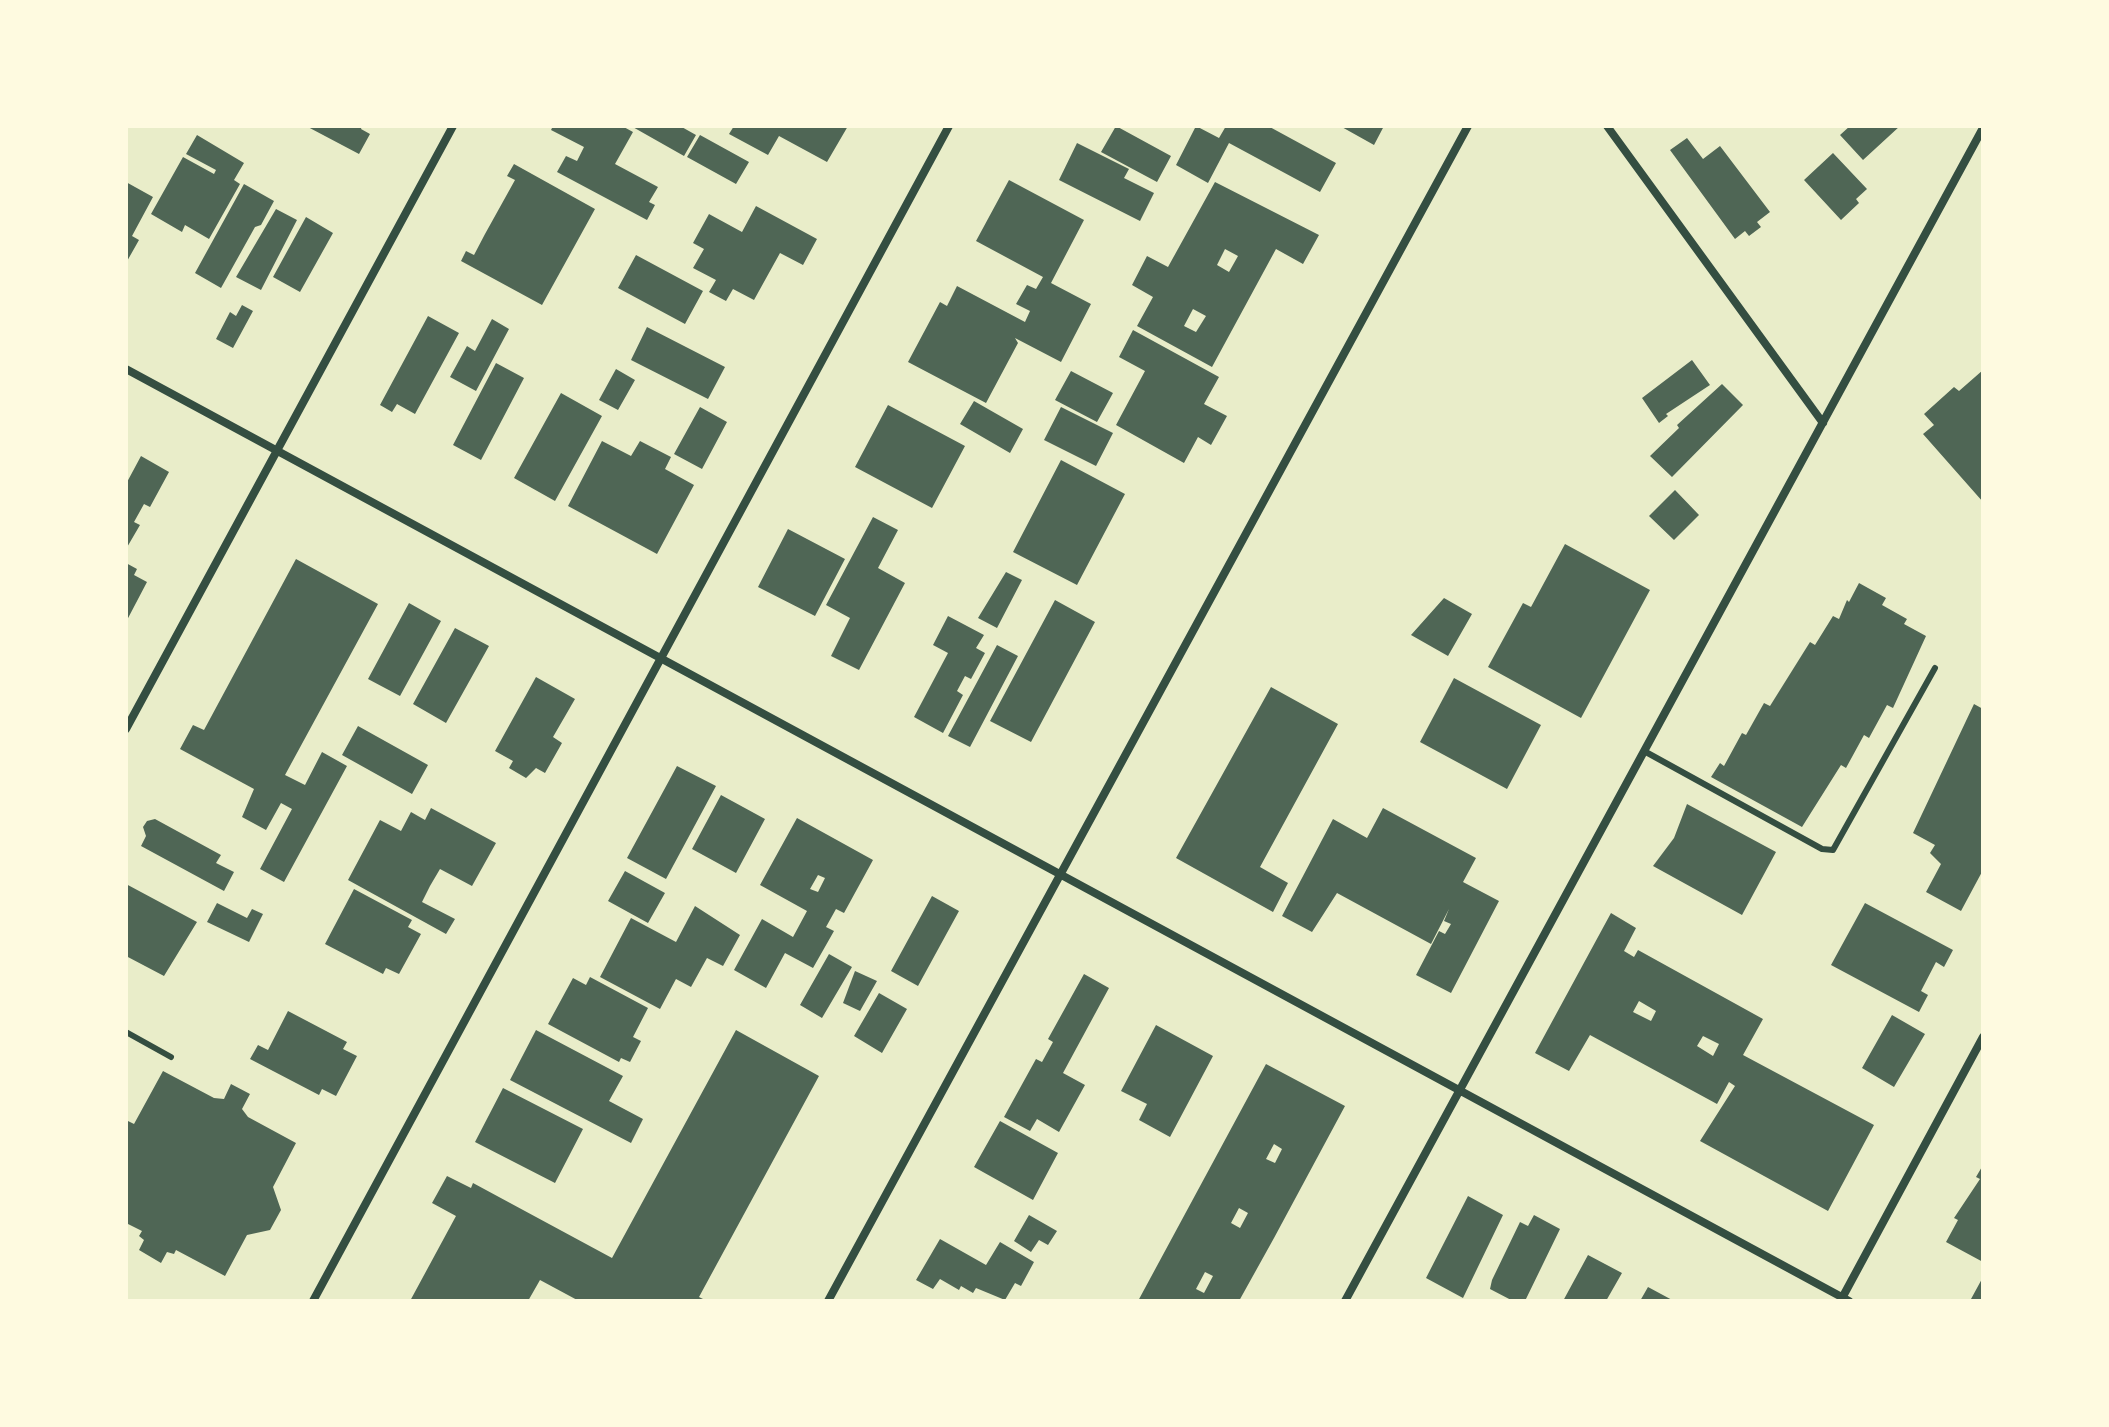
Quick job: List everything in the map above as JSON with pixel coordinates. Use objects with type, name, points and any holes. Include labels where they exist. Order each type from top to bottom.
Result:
[{"type":"street","points":[[126,729],[453,126]]},
{"type":"street","points":[[313,1301],[949,126]]},
{"type":"street","points":[[828,1301],[1468,126]]},
{"type":"street","points":[[1607,126],[1823,423]]},
{"type":"street","points":[[1345,1301],[1983,128]]},
{"type":"street","points":[[126,369],[1844,1300],[1983,1037]]},
{"type":"lane","points":[[1644,751],[1737,805],[1822,849],[1833,850],[1935,668]]},
{"type":"lane","points":[[126,1032],[171,1057]]},
{"type":"building","points":[[306,126],[362,126],[361,129],[370,134],[359,154]]},
{"type":"building","points":[[553,126],[622,126],[633,132],[615,164],[658,187],[649,202],[655,205],[647,220],[557,172],[566,156],[577,161],[584,147],[551,130]]},
{"type":"building","points":[[631,126],[680,126],[696,135],[684,156]]},
{"type":"building","points":[[734,126],[848,126],[827,162],[779,136],[768,155],[729,134]]},
{"type":"building","points":[[1116,126],[1171,156],[1157,182],[1101,152]]},
{"type":"building","points":[[1196,126],[1219,138],[1226,126],[1268,126],[1336,163],[1320,192],[1229,143],[1208,183],[1176,165]]},
{"type":"building","points":[[1340,126],[1384,126],[1374,145]]},
{"type":"building","points":[[1850,126],[1900,126],[1863,160],[1840,135]]},
{"type":"building","points":[[197,135],[244,163],[234,180],[240,184],[209,239],[185,225],[182,232],[151,214],[183,157],[214,174],[216,170],[186,154]]},
{"type":"building","points":[[700,135],[749,162],[736,184],[687,157]]},
{"type":"building","points":[[1687,138],[1703,159],[1720,146],[1770,212],[1757,222],[1761,227],[1749,236],[1745,231],[1735,239],[1670,150]]},
{"type":"building","points":[[1077,143],[1129,169],[1124,178],[1154,193],[1140,221],[1059,180]]},
{"type":"building","points":[[1833,153],[1867,189],[1856,199],[1859,203],[1841,220],[1804,180]]},
{"type":"building","points":[[514,164],[595,209],[542,305],[461,261],[466,251],[474,255],[515,180],[507,176]]},
{"type":"building","points":[[1009,180],[1084,220],[1051,283],[1091,304],[1061,362],[1015,338],[1018,343],[986,403],[908,362],[940,302],[947,306],[957,286],[1025,322],[1030,311],[1016,304],[1027,285],[1036,289],[1043,277],[976,241]]},
{"type":"building","points":[[126,182],[153,197],[132,236],[139,240],[126,263]]},
{"type":"building","points":[[1215,182],[1319,235],[1303,264],[1276,249],[1212,367],[1137,326],[1153,297],[1132,285],[1147,256],[1168,267]],"holes":[[[1225,249],[1238,256],[1229,272],[1217,265]],[[1193,309],[1206,316],[1196,332],[1184,326]]]},
{"type":"building","points":[[244,184],[274,201],[261,225],[255,227],[221,288],[195,273]]},
{"type":"building","points":[[756,206],[817,239],[803,265],[780,253],[754,300],[733,289],[726,301],[709,292],[716,280],[693,268],[704,249],[693,243],[709,214],[742,232]]},
{"type":"building","points":[[276,209],[297,220],[261,290],[236,277]]},
{"type":"building","points":[[306,217],[333,233],[300,292],[273,277]]},
{"type":"building","points":[[636,255],[703,291],[685,324],[618,288]]},
{"type":"building","points":[[242,305],[253,311],[233,348],[216,339],[230,312],[236,316]]},
{"type":"building","points":[[428,316],[459,333],[415,414],[397,404],[392,412],[380,405]]},
{"type":"building","points":[[492,319],[509,329],[476,391],[450,377],[467,346],[475,351]]},
{"type":"building","points":[[647,327],[725,367],[708,399],[631,360]]},
{"type":"building","points":[[1133,330],[1219,377],[1204,404],[1227,416],[1211,445],[1198,437],[1184,463],[1116,425],[1145,371],[1119,357]]},
{"type":"building","points":[[1692,360],[1710,385],[1666,414],[1668,416],[1659,423],[1642,398]]},
{"type":"building","points":[[496,363],[524,378],[481,460],[453,445]]},
{"type":"building","points":[[616,369],[635,380],[618,410],[599,400]]},
{"type":"building","points":[[1983,370],[1983,502],[1923,434],[1934,425],[1924,414],[1954,387],[1959,391]]},
{"type":"building","points":[[1071,371],[1113,393],[1097,422],[1055,400]]},
{"type":"building","points":[[1722,384],[1743,405],[1672,477],[1650,456],[1679,428],[1677,425]]},
{"type":"building","points":[[561,393],[602,416],[555,501],[514,478]]},
{"type":"building","points":[[974,401],[1023,429],[1010,453],[960,424]]},
{"type":"building","points":[[888,405],[965,446],[932,508],[855,467]]},
{"type":"building","points":[[700,407],[727,422],[702,469],[674,454]]},
{"type":"building","points":[[1061,407],[1113,433],[1096,466],[1044,440]]},
{"type":"building","points":[[602,441],[631,456],[640,441],[671,457],[665,469],[694,485],[657,554],[568,506]]},
{"type":"building","points":[[141,456],[169,472],[150,507],[144,504],[134,522],[140,525],[126,549],[126,484]]},
{"type":"building","points":[[1061,460],[1125,494],[1077,585],[1013,552]]},
{"type":"building","points":[[1675,490],[1699,515],[1674,540],[1649,516]]},
{"type":"building","points":[[873,517],[898,530],[878,568],[905,583],[859,670],[831,656],[850,618],[826,605]]},
{"type":"building","points":[[788,529],[845,559],[815,616],[758,587]]},
{"type":"building","points":[[1565,544],[1650,590],[1581,718],[1488,667],[1523,603],[1531,607]]},
{"type":"building","points":[[296,559],[378,604],[285,775],[305,785],[322,752],[347,766],[284,882],[260,869],[292,809],[281,803],[266,830],[242,817],[254,789],[180,749],[193,725],[204,730]]},
{"type":"building","points":[[126,563],[137,569],[134,575],[147,582],[126,622]]},
{"type":"building","points":[[1006,572],[1022,580],[997,628],[978,618]]},
{"type":"building","points":[[1859,583],[1886,598],[1882,605],[1907,619],[1904,624],[1926,636],[1893,708],[1887,705],[1869,738],[1864,735],[1846,768],[1841,765],[1802,827],[1711,777],[1720,763],[1724,766],[1742,733],[1746,735],[1764,703],[1770,706],[1810,642],[1815,645],[1833,616],[1839,619]]},
{"type":"building","points":[[1444,598],[1472,614],[1448,656],[1411,635]]},
{"type":"building","points":[[1055,600],[1095,622],[1031,742],[990,721]]},
{"type":"building","points":[[409,603],[441,621],[400,696],[368,679]]},
{"type":"building","points":[[948,616],[984,635],[976,648],[985,653],[971,679],[965,676],[957,691],[963,695],[943,733],[914,717],[948,653],[933,645]]},
{"type":"building","points":[[455,628],[489,646],[446,723],[413,704]]},
{"type":"building","points":[[997,645],[1018,656],[970,747],[948,736]]},
{"type":"building","points":[[536,677],[575,699],[553,737],[562,743],[545,773],[536,768],[526,778],[509,768],[513,761],[495,751]]},
{"type":"building","points":[[1454,678],[1541,725],[1507,789],[1420,742]]},
{"type":"building","points":[[1271,687],[1338,724],[1260,867],[1288,883],[1273,912],[1176,858]]},
{"type":"building","points":[[1974,704],[1983,709],[1983,870],[1961,911],[1926,892],[1941,864],[1930,853],[1935,845],[1913,833]]},
{"type":"building","points":[[358,726],[428,765],[412,794],[342,755]]},
{"type":"building","points":[[677,766],[716,786],[666,879],[627,858]]},
{"type":"building","points":[[721,795],[765,819],[736,873],[692,849]]},
{"type":"building","points":[[1687,804],[1776,852],[1742,915],[1653,866],[1674,838]]},
{"type":"building","points":[[431,808],[496,843],[472,886],[440,869],[430,886],[422,902],[455,919],[446,934],[348,880],[380,820],[401,831],[411,812],[425,820]]},
{"type":"building","points":[[1383,808],[1476,858],[1463,882],[1499,901],[1451,993],[1416,975],[1439,931],[1445,934],[1451,924],[1444,921],[1449,909],[1431,944],[1337,893],[1312,932],[1282,916],[1333,819],[1367,838]]},
{"type":"building","points":[[797,818],[873,860],[844,913],[836,909],[826,927],[834,931],[813,968],[785,953],[766,988],[734,970],[762,919],[793,937],[807,911],[760,885]],"holes":[[[818,875],[825,878],[818,892],[810,889]]]},
{"type":"building","points":[[155,819],[221,855],[216,863],[234,872],[224,891],[141,846],[146,836],[143,827],[147,821]]},
{"type":"building","points":[[625,871],[665,893],[648,923],[608,901]]},
{"type":"building","points":[[126,884],[197,922],[164,976],[126,956]]},
{"type":"building","points":[[354,889],[412,920],[408,927],[421,934],[399,974],[386,968],[383,974],[325,944]]},
{"type":"building","points":[[932,896],[959,911],[918,986],[891,971]]},
{"type":"building","points":[[217,903],[247,918],[252,909],[263,914],[249,942],[207,922]]},
{"type":"building","points":[[1865,903],[1953,950],[1944,967],[1936,962],[1921,991],[1928,995],[1919,1012],[1831,965]]},
{"type":"building","points":[[695,906],[740,935],[723,966],[707,958],[691,987],[676,979],[660,1009],[600,977],[631,918],[676,942]]},
{"type":"building","points":[[1611,913],[1636,928],[1624,951],[1634,957],[1638,950],[1763,1019],[1743,1055],[1874,1125],[1828,1211],[1700,1141],[1735,1086],[1729,1082],[1717,1104],[1590,1035],[1569,1071],[1535,1053]],"holes":[[[1639,1001],[1656,1011],[1651,1021],[1633,1012]],[[1703,1036],[1719,1044],[1713,1056],[1697,1046]]]},
{"type":"building","points":[[829,954],[852,967],[822,1018],[800,1005]]},
{"type":"building","points":[[855,971],[877,981],[860,1011],[843,1003]]},
{"type":"building","points":[[1084,974],[1109,988],[1063,1073],[1085,1085],[1059,1132],[1037,1119],[1030,1131],[1004,1117],[1036,1059],[1042,1062],[1053,1042],[1048,1039]]},
{"type":"building","points":[[590,977],[648,1008],[633,1037],[641,1041],[630,1062],[621,1058],[619,1062],[548,1024],[573,978],[586,985]]},
{"type":"building","points":[[879,993],[907,1009],[882,1053],[854,1036]]},
{"type":"building","points":[[288,1011],[347,1042],[343,1049],[357,1056],[336,1096],[322,1089],[319,1095],[250,1059],[258,1045],[268,1050]]},
{"type":"building","points":[[1892,1015],[1925,1034],[1894,1087],[1862,1068]]},
{"type":"building","points":[[1156,1025],[1213,1056],[1170,1137],[1139,1120],[1147,1104],[1121,1091]]},
{"type":"building","points":[[536,1030],[623,1076],[609,1101],[643,1119],[631,1143],[510,1080]]},
{"type":"building","points":[[736,1030],[819,1076],[699,1297],[707,1301],[579,1301],[540,1280],[528,1301],[410,1301],[456,1216],[432,1203],[447,1176],[471,1188],[473,1183],[612,1258]]},
{"type":"building","points":[[1266,1064],[1345,1106],[1239,1301],[1138,1301]],"holes":[[[1274,1144],[1282,1149],[1275,1163],[1266,1159]],[[1239,1208],[1248,1213],[1240,1228],[1231,1223]],[[1205,1272],[1213,1276],[1204,1293],[1196,1289]]]},
{"type":"building","points":[[163,1071],[214,1098],[224,1099],[231,1084],[250,1094],[242,1109],[248,1117],[296,1143],[273,1187],[281,1210],[270,1230],[247,1235],[225,1276],[176,1250],[174,1254],[167,1252],[161,1263],[139,1250],[144,1240],[139,1236],[142,1231],[126,1223],[126,1120],[134,1124]]},
{"type":"building","points":[[503,1088],[583,1129],[555,1183],[475,1142]]},
{"type":"building","points":[[1000,1121],[1058,1153],[1033,1200],[974,1167]]},
{"type":"building","points":[[1983,1165],[1983,1262],[1946,1242],[1958,1220],[1954,1218],[1980,1179],[1976,1177]]},
{"type":"building","points":[[1468,1196],[1503,1215],[1463,1298],[1426,1278]]},
{"type":"building","points":[[1029,1215],[1057,1231],[1048,1245],[1039,1240],[1031,1252],[1014,1241]]},
{"type":"building","points":[[1534,1215],[1560,1229],[1525,1301],[1513,1301],[1490,1289],[1492,1280],[1520,1222],[1528,1226]]},
{"type":"building","points":[[940,1239],[986,1265],[1000,1242],[1034,1262],[1021,1286],[1015,1283],[1005,1300],[976,1288],[973,1293],[961,1286],[959,1290],[940,1279],[933,1289],[916,1280]]},
{"type":"building","points":[[1588,1255],[1622,1273],[1606,1301],[1563,1301]]},
{"type":"building","points":[[1983,1277],[1983,1301],[1971,1299]]},
{"type":"building","points":[[1648,1287],[1674,1301],[1640,1301]]}]
